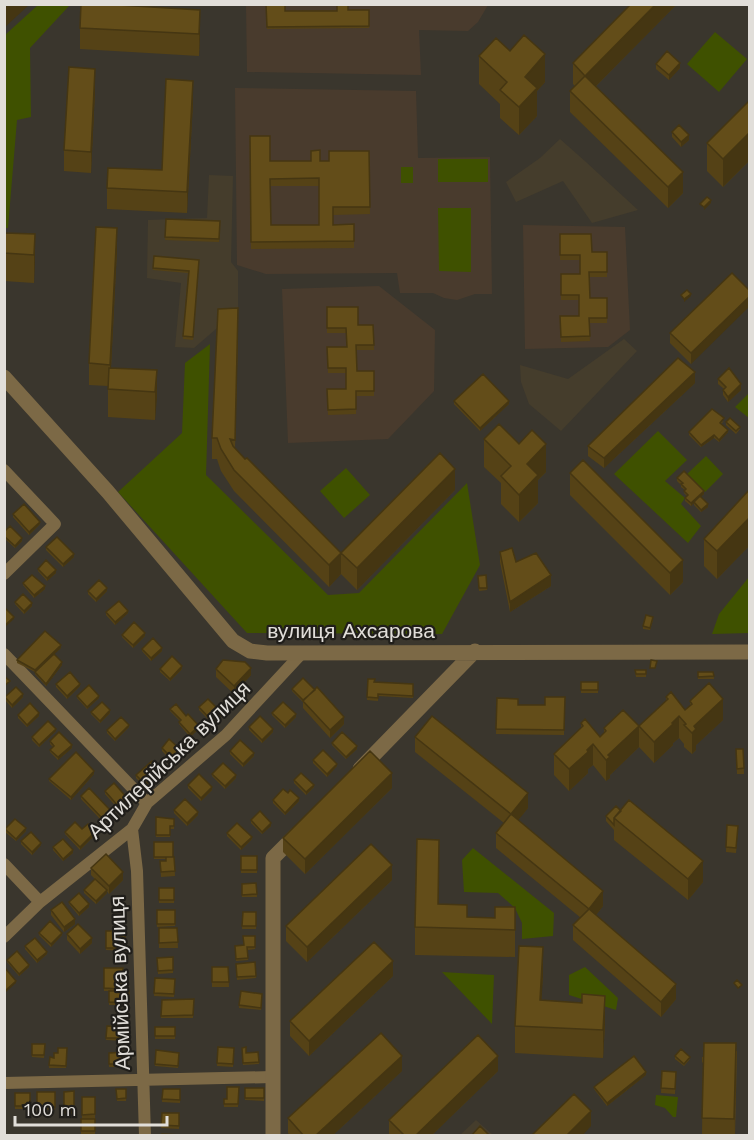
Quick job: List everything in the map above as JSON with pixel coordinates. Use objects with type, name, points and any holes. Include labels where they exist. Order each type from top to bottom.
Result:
[{"type":"street","name":"вулиця Ахсарова","points":[[4,377],[108,492],[233,641],[250,651],[302,653],[750,652]]},
{"type":"street","points":[[4,470],[55,524],[4,574]]},
{"type":"street","points":[[345,784],[475,651]]},
{"type":"street","name":"Артилерійська вулиця","points":[[4,937],[40,902],[132,829],[147,803],[226,735],[302,653]]},
{"type":"street","points":[[4,654],[147,803]]},
{"type":"street","points":[[273,1136],[273,858],[305,825]]},
{"type":"street","name":"Армійська вулиця","points":[[132,829],[137,871],[145,1136]]},
{"type":"street","points":[[4,864],[40,902]]},
{"type":"street","points":[[4,1083],[272,1077]]},
{"type":"shaded area","points":[[246,5],[488,5],[478,22],[468,31],[419,30],[421,75],[247,72]]},
{"type":"shaded area","points":[[235,88],[416,91],[418,158],[490,157],[492,294],[475,294],[457,300],[433,293],[400,293],[397,273],[266,274],[237,265]]},
{"type":"shaded area","points":[[560,139],[638,210],[592,223],[563,181],[516,202],[506,182],[540,158]]},
{"type":"shaded area","points":[[209,175],[233,176],[231,262],[238,271],[238,310],[194,348],[175,347],[181,283],[147,278],[148,220],[207,218]]},
{"type":"shaded area","points":[[523,225],[625,227],[630,330],[608,347],[525,349]]},
{"type":"shaded area","points":[[379,286],[435,330],[434,391],[388,439],[288,443],[282,289]]},
{"type":"shaded area","points":[[624,339],[637,351],[561,431],[529,404],[521,382],[520,365],[568,379]]},
{"type":"shaded area","points":[[476,1120],[493,1135],[459,1136]]},
{"type":"green space","points":[[38,5],[72,5],[30,48],[31,117],[17,120],[8,228],[5,228],[5,35]]},
{"type":"green space","points":[[715,32],[747,59],[719,92],[687,64]]},
{"type":"green space","points":[[438,159],[488,159],[488,182],[438,182]]},
{"type":"green space","points":[[401,167],[413,167],[413,183],[401,183]]},
{"type":"green space","points":[[438,208],[471,208],[471,272],[439,271]]},
{"type":"green space","points":[[210,344],[206,475],[328,595],[359,593],[467,483],[480,565],[442,634],[247,633],[118,492],[182,433],[185,363]]},
{"type":"green space","points":[[749,393],[749,418],[735,407]]},
{"type":"green space","points":[[658,431],[687,460],[665,481],[685,498],[681,504],[701,526],[688,543],[614,474]]},
{"type":"green space","points":[[706,456],[723,474],[705,492],[687,474]]},
{"type":"green space","points":[[346,468],[370,495],[344,518],[320,491]]},
{"type":"green space","points":[[749,577],[749,633],[712,634],[719,614]]},
{"type":"green space","points":[[473,848],[554,913],[553,936],[522,939],[522,923],[515,908],[498,893],[464,892],[462,860]]},
{"type":"green space","points":[[585,967],[618,998],[616,1010],[569,995],[569,975]]},
{"type":"green space","points":[[442,972],[494,975],[492,1024]]},
{"type":"green space","points":[[656,1095],[678,1097],[676,1117],[673,1117],[665,1108],[655,1105]]},
{"type":"building","points":[[81,4],[200,10],[199,34],[80,28]]},
{"type":"building","points":[[266,4],[285,4],[285,11],[337,11],[337,4],[348,4],[348,10],[369,10],[369,26],[267,27]]},
{"type":"building","points":[[631,4],[656,4],[585,76],[573,63]]},
{"type":"building","points":[[524,35],[545,54],[525,77],[537,88],[519,107],[500,90],[507,82],[479,56],[496,38],[510,51]]},
{"type":"building","points":[[667,51],[680,63],[669,75],[656,64]]},
{"type":"building","points":[[69,67],[95,69],[91,152],[64,150]]},
{"type":"building","points":[[585,76],[683,172],[668,187],[570,91]]},
{"type":"building","points":[[166,79],[193,81],[187,192],[107,188],[108,168],[162,170]]},
{"type":"building","points":[[750,100],[750,132],[723,159],[707,143]]},
{"type":"building","points":[[679,125],[689,135],[681,142],[672,132]]},
{"type":"building","points":[[250,136],[270,136],[270,161],[311,161],[311,151],[320,150],[320,161],[329,161],[329,151],[369,151],[370,207],[333,207],[333,225],[354,224],[354,241],[251,242]],"holes":[[[319,178],[319,225],[271,225],[270,179]]]},
{"type":"building","points":[[707,197],[711,200],[704,207],[700,204]]},
{"type":"building","points":[[166,219],[220,221],[219,239],[165,237]]},
{"type":"building","points":[[96,227],[117,228],[110,365],[89,363]]},
{"type":"building","points":[[4,233],[35,234],[34,255],[4,253]]},
{"type":"building","points":[[560,234],[591,234],[592,252],[607,252],[607,272],[589,272],[590,298],[607,298],[607,318],[589,318],[590,336],[561,337],[560,316],[579,316],[579,295],[561,295],[561,274],[580,274],[580,255],[560,255]]},
{"type":"building","points":[[154,256],[199,260],[193,337],[183,336],[189,271],[153,268]]},
{"type":"building","points":[[732,273],[750,291],[750,296],[691,353],[670,333]]},
{"type":"building","points":[[687,290],[691,294],[684,299],[681,295]]},
{"type":"building","points":[[327,307],[358,307],[358,325],[373,325],[374,345],[356,345],[357,371],[374,371],[374,391],[356,391],[356,409],[328,410],[327,389],[346,389],[346,368],[328,368],[327,347],[347,347],[346,328],[327,328]]},
{"type":"building","points":[[238,308],[235,440],[230,439],[245,459],[247,458],[341,553],[329,565],[234,470],[217,438],[212,438],[218,309]]},
{"type":"building","points":[[678,358],[695,372],[604,458],[588,446]]},
{"type":"building","points":[[109,368],[157,370],[155,392],[108,389]]},
{"type":"building","points":[[729,368],[741,384],[728,397],[723,390],[726,387],[718,379]]},
{"type":"building","points":[[483,374],[509,401],[480,428],[454,401]]},
{"type":"building","points":[[712,409],[724,418],[720,423],[728,430],[719,440],[714,435],[701,445],[689,432]]},
{"type":"building","points":[[730,418],[740,427],[736,431],[726,422]]},
{"type":"building","points":[[499,424],[519,444],[532,430],[546,444],[527,464],[538,475],[519,495],[501,476],[511,466],[484,439]]},
{"type":"building","points":[[440,453],[455,469],[357,568],[341,553]]},
{"type":"building","points":[[583,460],[683,560],[670,573],[570,473]]},
{"type":"building","points":[[684,471],[704,491],[691,503],[685,498],[688,495],[681,484],[683,483],[677,478]]},
{"type":"building","points":[[750,489],[750,517],[717,551],[704,539]]},
{"type":"building","points":[[700,496],[708,504],[701,510],[694,502]]},
{"type":"building","points":[[24,504],[40,522],[29,532],[13,514]]},
{"type":"building","points":[[10,526],[22,538],[15,546],[4,536],[4,532]]},
{"type":"building","points":[[57,537],[74,554],[63,564],[46,547]]},
{"type":"building","points":[[512,548],[516,562],[536,553],[551,575],[510,602],[500,552]]},
{"type":"building","points":[[46,560],[56,570],[47,578],[38,569]]},
{"type":"building","points":[[32,575],[45,586],[34,595],[23,583]]},
{"type":"building","points":[[486,575],[487,588],[479,588],[478,576]]},
{"type":"building","points":[[99,580],[107,588],[96,599],[88,591]]},
{"type":"building","points":[[23,594],[32,603],[24,611],[15,602]]},
{"type":"building","points":[[119,601],[128,611],[115,622],[106,612]]},
{"type":"building","points":[[4,607],[14,617],[4,626]]},
{"type":"building","points":[[646,615],[653,617],[650,628],[643,626]]},
{"type":"building","points":[[134,622],[145,633],[133,645],[122,635]]},
{"type":"building","points":[[45,631],[61,645],[35,670],[17,660]]},
{"type":"building","points":[[153,638],[162,648],[151,658],[142,649]]},
{"type":"building","points":[[54,654],[62,662],[46,684],[35,672]]},
{"type":"building","points":[[172,656],[182,666],[170,679],[160,669]]},
{"type":"building","points":[[223,660],[245,662],[251,668],[234,686],[216,669]]},
{"type":"building","points":[[651,660],[657,661],[655,668],[650,668]]},
{"type":"building","points":[[635,670],[646,670],[646,674],[636,674]]},
{"type":"building","points":[[70,672],[80,684],[67,696],[56,684]]},
{"type":"building","points":[[698,672],[713,672],[714,676],[698,677]]},
{"type":"building","points":[[4,676],[10,681],[4,686]]},
{"type":"building","points":[[303,678],[315,690],[303,700],[292,689]]},
{"type":"building","points":[[368,679],[375,679],[374,682],[413,684],[413,696],[378,694],[378,698],[367,697]]},
{"type":"building","points":[[581,682],[598,682],[598,690],[581,690]]},
{"type":"building","points":[[709,683],[723,699],[694,726],[696,729],[692,733],[679,716],[654,742],[639,726],[668,699],[666,697],[671,692],[685,710],[692,704],[690,701]]},
{"type":"building","points":[[89,685],[99,696],[87,707],[77,696]]},
{"type":"building","points":[[16,687],[23,694],[12,705],[5,697]]},
{"type":"building","points":[[317,687],[344,717],[330,730],[303,701]]},
{"type":"building","points":[[545,697],[565,697],[564,730],[496,729],[497,698],[518,699],[518,705],[545,705]]},
{"type":"building","points":[[208,699],[222,713],[213,722],[199,707]]},
{"type":"building","points":[[102,702],[110,710],[100,721],[91,712]]},
{"type":"building","points":[[283,702],[296,714],[285,725],[272,713]]},
{"type":"building","points":[[30,703],[39,713],[27,725],[18,715]]},
{"type":"building","points":[[176,704],[199,726],[190,734],[170,709]]},
{"type":"building","points":[[623,710],[639,726],[608,755],[610,757],[606,760],[593,744],[587,750],[588,752],[569,769],[554,754],[583,726],[581,723],[585,719],[600,737],[606,731],[604,728]]},
{"type":"building","points":[[260,716],[273,729],[262,740],[249,727]]},
{"type":"building","points":[[432,716],[528,793],[511,814],[415,737]]},
{"type":"building","points":[[121,717],[129,725],[115,739],[107,730]]},
{"type":"building","points":[[48,721],[56,729],[39,745],[32,737]]},
{"type":"building","points":[[59,732],[72,745],[58,757],[50,750],[54,746],[50,741]]},
{"type":"building","points":[[342,732],[357,746],[346,757],[332,743]]},
{"type":"building","points":[[169,739],[183,752],[174,760],[162,748]]},
{"type":"building","points":[[240,740],[254,753],[243,764],[230,751]]},
{"type":"building","points":[[736,749],[743,749],[744,768],[737,769]]},
{"type":"building","points":[[323,750],[337,764],[327,774],[313,760]]},
{"type":"building","points":[[370,751],[392,773],[305,859],[283,838]]},
{"type":"building","points":[[76,752],[94,771],[71,797],[49,779]]},
{"type":"building","points":[[152,761],[160,770],[145,784],[136,775]]},
{"type":"building","points":[[223,763],[236,775],[225,786],[212,774]]},
{"type":"building","points":[[301,773],[314,785],[306,792],[294,780]]},
{"type":"building","points":[[199,774],[212,787],[201,798],[188,785]]},
{"type":"building","points":[[114,783],[128,799],[119,807],[105,791]]},
{"type":"building","points":[[89,788],[110,810],[102,818],[81,796]]},
{"type":"building","points":[[283,789],[288,793],[290,790],[299,798],[285,813],[273,800]]},
{"type":"building","points":[[185,799],[198,812],[187,823],[174,810]]},
{"type":"building","points":[[629,800],[703,861],[688,879],[614,818]]},
{"type":"building","points":[[616,806],[621,811],[614,818],[614,825],[606,816]]},
{"type":"building","points":[[260,811],[271,823],[262,832],[251,820]]},
{"type":"building","points":[[511,814],[603,891],[589,909],[496,833]]},
{"type":"building","points":[[156,817],[174,819],[174,826],[170,826],[170,835],[156,835]]},
{"type":"building","points":[[15,819],[26,828],[16,839],[5,829]]},
{"type":"building","points":[[75,822],[82,829],[88,824],[96,831],[80,847],[65,832]]},
{"type":"building","points":[[237,823],[252,837],[241,847],[227,833]]},
{"type":"building","points":[[727,825],[738,826],[736,848],[726,847]]},
{"type":"building","points":[[31,832],[41,843],[32,852],[21,841]]},
{"type":"building","points":[[63,839],[73,850],[63,859],[53,847]]},
{"type":"building","points":[[417,839],[439,840],[438,904],[467,905],[467,917],[495,918],[495,907],[515,907],[515,930],[415,927]]},
{"type":"building","points":[[154,842],[173,842],[173,857],[154,857]]},
{"type":"building","points":[[371,844],[392,865],[307,947],[286,926]]},
{"type":"building","points":[[106,854],[123,872],[109,886],[91,868]]},
{"type":"building","points":[[241,856],[257,856],[257,870],[241,870]]},
{"type":"building","points":[[166,857],[174,857],[175,871],[161,872],[160,861],[166,861]]},
{"type":"building","points":[[95,879],[107,890],[96,901],[84,890]]},
{"type":"building","points":[[256,883],[257,894],[242,895],[242,884]]},
{"type":"building","points":[[159,888],[174,888],[174,900],[159,900]]},
{"type":"building","points":[[79,893],[89,904],[79,913],[69,902]]},
{"type":"building","points":[[62,902],[75,919],[64,927],[51,910]]},
{"type":"building","points":[[589,909],[676,984],[661,1002],[573,925]]},
{"type":"building","points":[[157,910],[175,910],[175,924],[157,924]]},
{"type":"building","points":[[243,912],[256,912],[256,926],[242,926]]},
{"type":"building","points":[[50,921],[62,933],[51,944],[39,933]]},
{"type":"building","points":[[78,924],[92,938],[80,949],[67,934]]},
{"type":"building","points":[[159,928],[177,928],[178,942],[159,943]]},
{"type":"building","points":[[106,931],[125,931],[125,948],[106,948]]},
{"type":"building","points":[[243,936],[255,936],[255,947],[247,947],[248,958],[236,959],[235,946],[244,945]]},
{"type":"building","points":[[35,938],[47,952],[37,960],[25,946]]},
{"type":"building","points":[[374,942],[393,961],[309,1041],[290,1021]]},
{"type":"building","points":[[519,946],[543,947],[540,1000],[582,1003],[582,994],[605,996],[603,1030],[515,1026]]},
{"type":"building","points":[[17,951],[29,965],[19,974],[7,960]]},
{"type":"building","points":[[173,957],[173,970],[158,971],[157,958]]},
{"type":"building","points":[[255,962],[256,976],[237,977],[236,964]]},
{"type":"building","points":[[4,967],[16,981],[6,990],[4,988]]},
{"type":"building","points":[[212,967],[228,967],[229,982],[212,982]]},
{"type":"building","points":[[104,968],[123,968],[122,989],[104,988]]},
{"type":"building","points":[[155,978],[175,979],[174,994],[154,993]]},
{"type":"building","points":[[737,980],[742,985],[738,988],[734,983]]},
{"type":"building","points":[[109,991],[129,991],[128,1003],[109,1002]]},
{"type":"building","points":[[241,991],[262,994],[261,1008],[239,1005]]},
{"type":"building","points":[[194,999],[193,1015],[161,1016],[162,1000]]},
{"type":"building","points":[[107,1026],[126,1027],[126,1038],[106,1038]]},
{"type":"building","points":[[155,1027],[175,1027],[175,1036],[155,1036]]},
{"type":"building","points":[[381,1033],[402,1056],[315,1136],[304,1136],[288,1118]]},
{"type":"building","points":[[478,1035],[498,1056],[415,1136],[405,1136],[389,1120]]},
{"type":"building","points":[[704,1043],[736,1043],[734,1119],[702,1118]]},
{"type":"building","points":[[32,1044],[45,1044],[44,1055],[32,1055]]},
{"type":"building","points":[[218,1047],[234,1048],[233,1064],[217,1063]]},
{"type":"building","points":[[246,1047],[246,1053],[258,1052],[259,1062],[243,1063],[242,1048]]},
{"type":"building","points":[[58,1048],[67,1048],[66,1066],[49,1065],[50,1057],[54,1058],[54,1053],[58,1053]]},
{"type":"building","points":[[681,1049],[690,1057],[684,1064],[675,1056]]},
{"type":"building","points":[[156,1050],[179,1053],[178,1066],[155,1064]]},
{"type":"building","points":[[127,1052],[127,1064],[109,1064],[109,1053]]},
{"type":"building","points":[[634,1056],[646,1072],[607,1103],[594,1087]]},
{"type":"building","points":[[662,1071],[676,1072],[675,1089],[661,1088]]},
{"type":"building","points":[[227,1087],[239,1087],[238,1104],[224,1104],[224,1099],[227,1099]]},
{"type":"building","points":[[245,1088],[264,1088],[264,1098],[245,1098]]},
{"type":"building","points":[[116,1089],[126,1089],[126,1098],[117,1099]]},
{"type":"building","points":[[163,1089],[180,1089],[180,1100],[162,1099]]},
{"type":"building","points":[[74,1091],[74,1111],[64,1111],[64,1092]]},
{"type":"building","points":[[37,1092],[55,1092],[55,1107],[37,1106]]},
{"type":"building","points":[[15,1093],[30,1093],[30,1106],[15,1106]]},
{"type":"building","points":[[574,1094],[591,1111],[566,1136],[531,1136]]},
{"type":"building","points":[[82,1097],[95,1097],[95,1114],[82,1115]]},
{"type":"building","points":[[162,1113],[179,1113],[179,1126],[161,1125]]},
{"type":"building","points":[[81,1119],[95,1119],[95,1131],[81,1131]]},
{"type":"building","points":[[480,1126],[490,1136],[471,1136]]},
{"type":"building","points":[[162,1134],[180,1135],[162,1136]]}]
